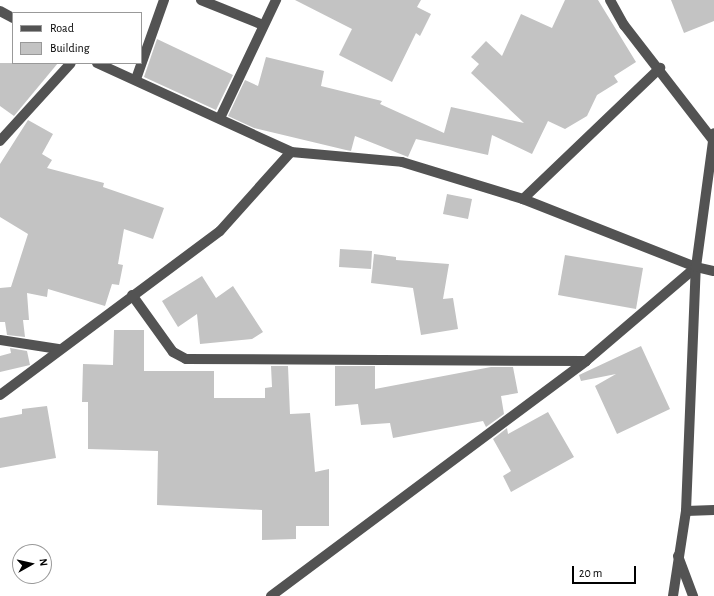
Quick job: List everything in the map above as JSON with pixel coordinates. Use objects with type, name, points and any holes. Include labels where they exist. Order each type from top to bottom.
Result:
[{"type":"street","points":[[142,62],[164,0]]},
{"type":"street","points":[[201,0],[263,25]]},
{"type":"street","points":[[220,118],[276,0]]},
{"type":"street","points":[[610,0],[624,25],[713,136],[696,267],[686,511],[677,554],[673,596]]},
{"type":"street","points":[[0,11],[12,17]]},
{"type":"street","points":[[0,141],[70,64]]},
{"type":"street","points":[[99,64],[136,79],[291,152],[402,162],[523,199],[696,267],[714,271]]},
{"type":"street","points":[[136,79],[141,64]]},
{"type":"street","points":[[523,199],[660,68]]},
{"type":"street","points":[[0,395],[58,349],[220,231],[291,152]]},
{"type":"street","points":[[271,596],[586,361],[696,267]]},
{"type":"street","points":[[132,295],[173,352],[186,359],[586,361]]},
{"type":"street","points":[[0,340],[58,349]]},
{"type":"street","points":[[686,511],[714,510]]},
{"type":"street","points":[[677,554],[692,596]]},
{"type":"building","points":[[295,0],[421,0],[417,7],[431,14],[420,36],[416,33],[392,82],[339,55],[352,29]]},
{"type":"building","points":[[565,0],[598,0],[636,62],[614,76],[618,82],[597,95],[587,116],[565,129],[548,121],[532,154],[492,135],[488,155],[416,139],[408,157],[355,136],[351,151],[254,128],[228,116],[245,80],[258,86],[266,57],[324,71],[321,86],[382,101],[380,104],[444,133],[451,107],[524,123],[471,73],[479,64],[471,57],[486,41],[502,56],[521,14],[552,28]]},
{"type":"building","points":[[671,0],[714,0],[714,21],[684,33]]},
{"type":"building","points":[[157,39],[233,75],[216,110],[144,77]]},
{"type":"building","points":[[0,63],[57,64],[14,116],[0,106]]},
{"type":"building","points":[[28,120],[53,134],[42,154],[52,160],[47,168],[104,183],[103,187],[164,208],[153,239],[124,229],[118,264],[123,265],[119,285],[112,284],[105,306],[48,289],[47,297],[27,293],[29,320],[23,320],[25,337],[7,335],[5,322],[0,322],[0,288],[11,287],[28,234],[0,217],[0,164]]},
{"type":"building","points":[[447,194],[472,199],[468,219],[443,214]]},
{"type":"building","points":[[340,249],[372,251],[371,269],[339,267]]},
{"type":"building","points":[[374,254],[396,257],[396,260],[449,264],[443,299],[453,298],[458,329],[421,335],[413,288],[371,283]]},
{"type":"building","points":[[565,255],[643,268],[636,309],[558,295]]},
{"type":"building","points":[[202,276],[216,298],[233,286],[263,332],[252,339],[200,344],[197,314],[178,327],[162,301]]},
{"type":"building","points":[[114,330],[144,330],[144,371],[214,371],[214,398],[265,398],[265,388],[272,387],[271,366],[288,366],[290,414],[310,413],[315,472],[329,469],[329,526],[296,526],[296,539],[262,540],[262,510],[157,505],[158,451],[88,449],[88,402],[82,402],[83,364],[113,365]]},
{"type":"building","points":[[641,346],[670,409],[617,434],[595,386],[616,374],[581,381],[579,375]]},
{"type":"building","points":[[10,348],[27,351],[30,365],[0,372],[0,356],[11,353]]},
{"type":"building","points":[[335,366],[375,366],[375,389],[491,367],[513,367],[518,393],[501,396],[504,414],[486,427],[483,421],[393,438],[390,423],[361,425],[358,404],[335,406]]},
{"type":"building","points":[[47,406],[56,458],[0,468],[0,418],[22,414],[22,409]]},
{"type":"building","points":[[548,412],[574,457],[511,492],[503,476],[511,471],[493,439],[507,428],[508,434]]}]
